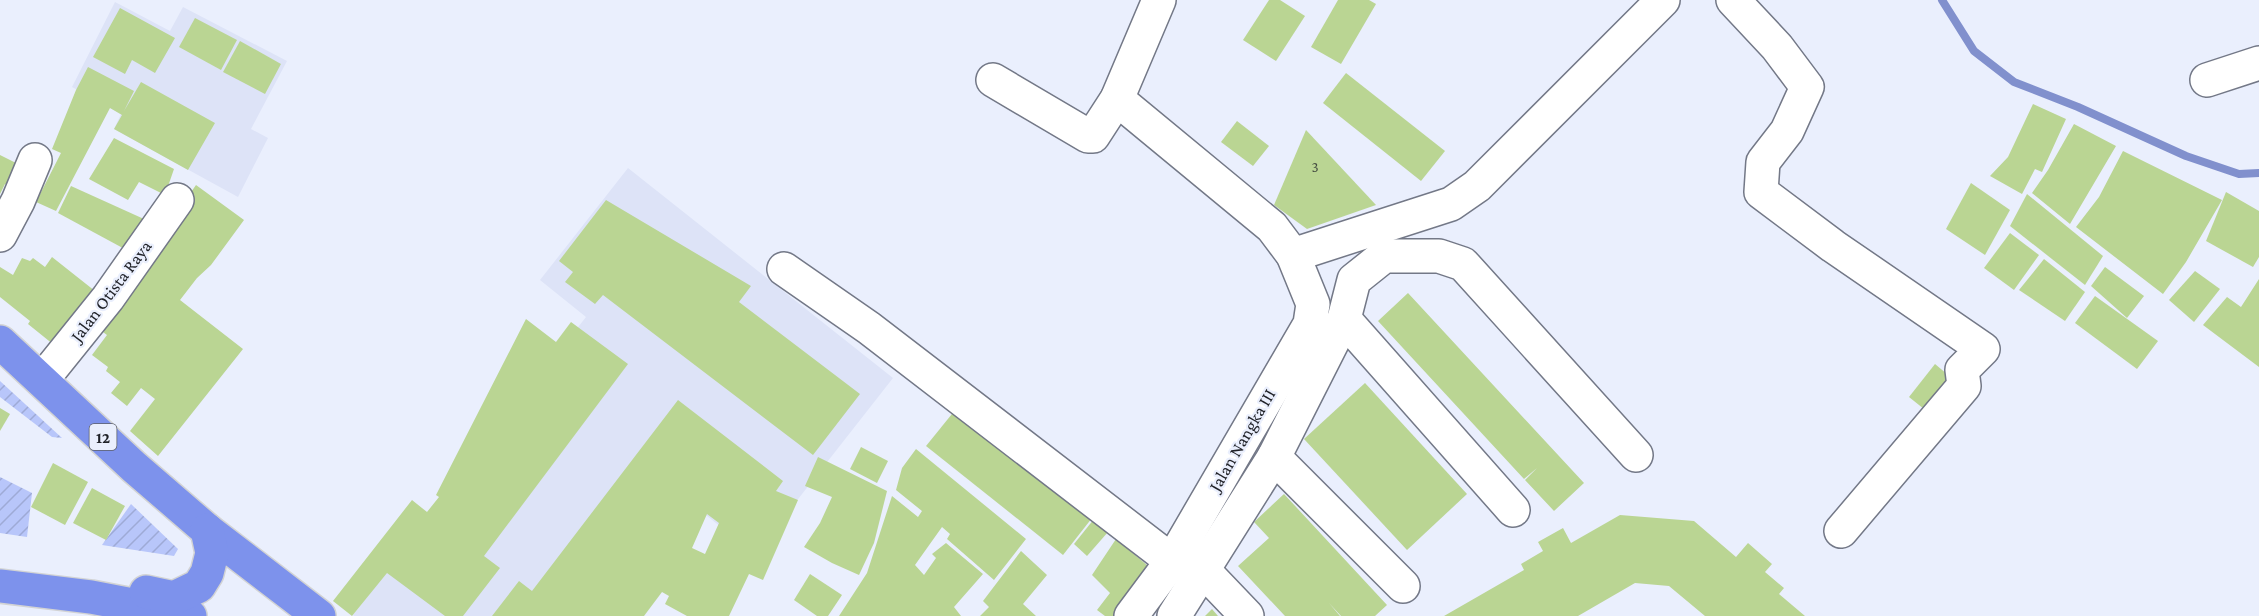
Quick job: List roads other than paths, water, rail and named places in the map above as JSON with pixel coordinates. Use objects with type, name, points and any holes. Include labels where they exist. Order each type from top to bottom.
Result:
[{"type":"highway","name":"12","points":[[0,342],[134,467],[207,530],[319,616]]},
{"type":"highway","points":[[92,597],[133,589],[174,598],[199,586],[207,573],[212,553],[207,530]]},
{"type":"highway","points":[[0,586],[92,597],[190,616]]},
{"type":"street","points":[[993,80],[1088,136],[1093,136],[1117,99],[1159,0]]},
{"type":"street","points":[[1293,255],[1451,204],[1476,186],[1663,0]]},
{"type":"street","points":[[1733,0],[1777,46],[1808,87],[1787,131],[1763,162],[1761,192],[1833,246],[1983,349],[1962,370],[1964,386],[1841,531]]},
{"type":"street","points":[[2207,80],[2259,63]]},
{"type":"street","name":"Jalan Nangka III","points":[[1117,99],[1272,227],[1293,255],[1313,304],[1310,324],[1172,561],[1131,616]]},
{"type":"street","points":[[0,236],[35,160]]},
{"type":"street","name":"Jalan Otista Raya","points":[[42,380],[108,298],[177,200]]},
{"type":"street","points":[[1174,616],[1274,457],[1344,320],[1354,280],[1384,256],[1438,256],[1462,264],[1636,455]]},
{"type":"street","points":[[784,268],[869,328],[1172,561]]},
{"type":"street","points":[[1344,320],[1513,510]]},
{"type":"street","points":[[1274,457],[1403,586]]},
{"type":"street","points":[[1204,571],[1247,616]]},
{"type":"waterway","points":[[1942,0],[1974,51],[2014,82],[2078,107],[2186,156],[2239,174],[2259,173]]}]
